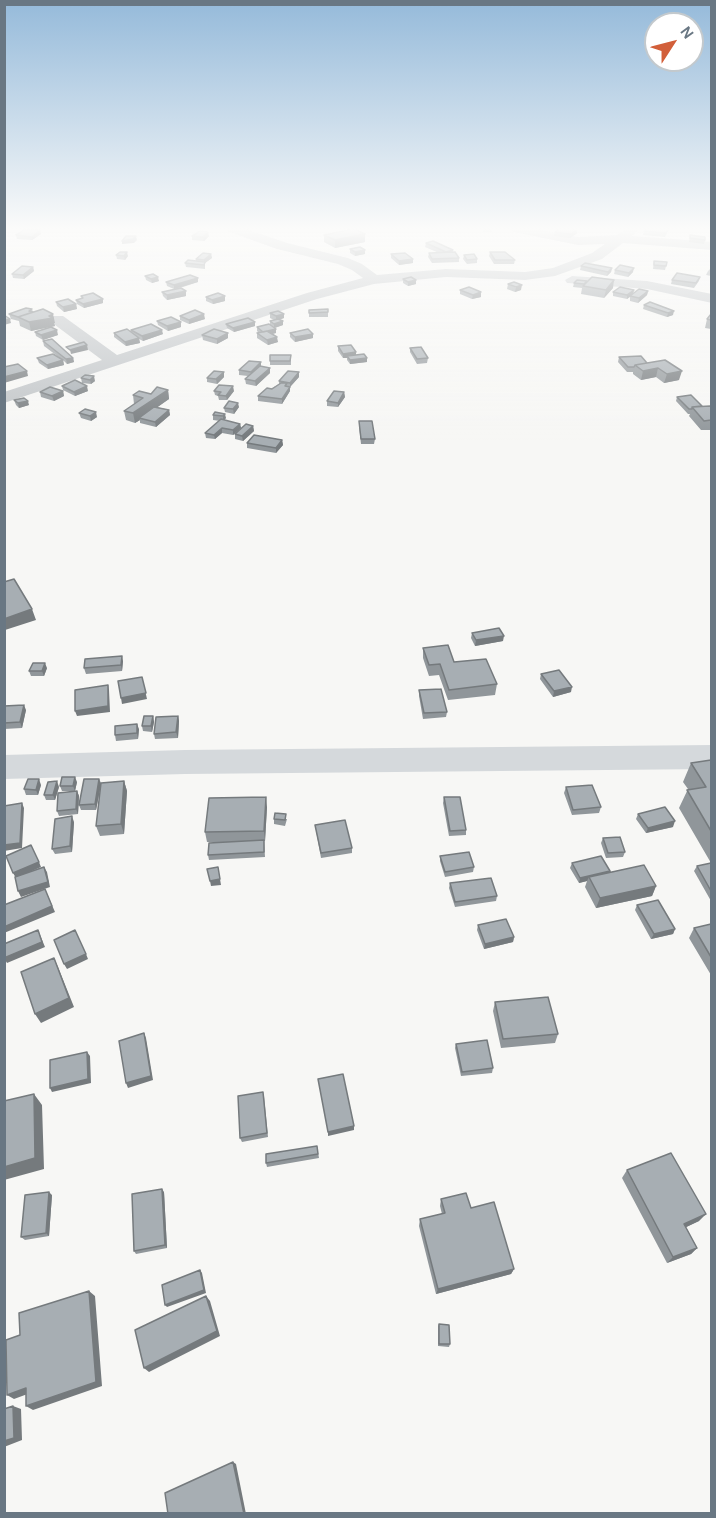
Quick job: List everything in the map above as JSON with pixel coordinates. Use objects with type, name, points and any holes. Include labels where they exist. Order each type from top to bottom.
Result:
[{"type":"street","points":[[4,398],[303,299]]},
{"type":"street","points":[[57,319],[115,361]]},
{"type":"street","points":[[4,766],[173,762],[711,757]]},
{"type":"building","points":[[68,299],[76,304],[63,307],[56,302]]},
{"type":"building","points":[[80,299],[103,299],[83,304],[76,300]]},
{"type":"building","points":[[650,302],[674,311],[668,313],[644,305]]},
{"type":"building","points":[[26,308],[32,309],[29,311],[33,312],[18,317],[9,314]]},
{"type":"building","points":[[43,309],[53,314],[49,316],[53,318],[29,322],[18,317]]},
{"type":"building","points":[[328,309],[328,312],[309,313],[309,310]]},
{"type":"building","points":[[195,310],[204,314],[189,320],[180,316]]},
{"type":"building","points":[[278,311],[284,314],[276,316],[270,313]]},
{"type":"building","points":[[171,317],[181,322],[167,326],[157,321]]},
{"type":"building","points":[[248,318],[255,322],[233,328],[226,324]]},
{"type":"building","points":[[278,319],[283,321],[274,324],[270,321]]},
{"type":"building","points":[[151,324],[162,330],[142,336],[131,330]]},
{"type":"building","points":[[269,324],[276,329],[263,332],[257,327]]},
{"type":"building","points":[[51,327],[57,330],[41,335],[35,332]]},
{"type":"building","points":[[127,329],[139,338],[125,342],[114,333]]},
{"type":"building","points":[[214,329],[228,333],[217,339],[202,335]]},
{"type":"building","points":[[308,329],[313,334],[295,337],[290,333]]},
{"type":"building","points":[[267,331],[277,337],[267,340],[257,333]]},
{"type":"building","points":[[52,339],[73,358],[66,359],[43,341]]},
{"type":"building","points":[[84,342],[87,345],[70,350],[66,347]]},
{"type":"building","points":[[351,345],[356,352],[343,354],[338,346]]},
{"type":"building","points":[[421,347],[428,358],[417,359],[410,348]]},
{"type":"building","points":[[53,354],[63,360],[47,365],[37,358]]},
{"type":"building","points":[[364,354],[367,358],[350,360],[347,356]]},
{"type":"building","points":[[270,355],[291,355],[290,361],[270,361]]},
{"type":"building","points":[[641,356],[647,363],[634,367],[628,367],[619,357]]},
{"type":"building","points":[[665,360],[682,371],[667,374],[658,368],[643,371],[635,365]]},
{"type":"building","points":[[249,361],[261,362],[251,372],[239,370]]},
{"type":"building","points":[[18,364],[27,371],[4,377],[4,367]]},
{"type":"building","points":[[260,366],[270,368],[255,381],[245,379]]},
{"type":"building","points":[[214,371],[224,372],[216,379],[207,378]]},
{"type":"building","points":[[288,371],[299,372],[290,383],[279,381]]},
{"type":"building","points":[[85,375],[94,376],[90,380],[81,378]]},
{"type":"building","points":[[75,380],[87,386],[74,392],[62,386]]},
{"type":"building","points":[[281,383],[287,383],[285,386],[290,387],[282,399],[258,396],[267,388],[272,389]]},
{"type":"building","points":[[219,385],[233,386],[226,396],[218,395],[221,392],[214,391]]},
{"type":"building","points":[[50,387],[63,391],[52,396],[40,392]]},
{"type":"building","points":[[157,387],[168,390],[133,413],[124,411],[143,398],[133,395],[139,391],[151,394]]},
{"type":"building","points":[[334,391],[344,392],[338,403],[327,401]]},
{"type":"building","points":[[691,395],[702,406],[689,409],[677,397]]},
{"type":"building","points":[[24,398],[28,401],[18,403],[14,400]]},
{"type":"building","points":[[229,401],[238,403],[233,409],[224,408]]},
{"type":"building","points":[[710,406],[711,420],[704,421],[692,407]]},
{"type":"building","points":[[154,407],[169,410],[155,422],[139,418]]},
{"type":"building","points":[[85,409],[96,412],[90,416],[79,413]]},
{"type":"building","points":[[215,412],[225,414],[223,416],[213,415]]},
{"type":"building","points":[[221,419],[240,424],[233,430],[222,428],[214,435],[205,433]]},
{"type":"building","points":[[359,421],[372,421],[375,439],[361,439]]},
{"type":"building","points":[[246,424],[253,426],[242,436],[235,434]]},
{"type":"building","points":[[254,435],[282,440],[276,448],[247,443]]},
{"type":"building","points":[[14,579],[32,609],[4,619],[4,582]]},
{"type":"building","points":[[499,628],[504,636],[476,640],[472,633]]},
{"type":"building","points":[[448,645],[454,662],[486,659],[497,684],[449,690],[440,664],[429,665],[423,648]]},
{"type":"building","points":[[122,656],[121,665],[84,668],[85,659]]},
{"type":"building","points":[[33,663],[45,663],[42,671],[29,671]]},
{"type":"building","points":[[559,670],[572,687],[554,691],[541,674]]},
{"type":"building","points":[[142,677],[146,693],[121,698],[118,681]]},
{"type":"building","points":[[108,685],[108,706],[75,711],[75,690]]},
{"type":"building","points":[[441,689],[447,712],[424,713],[419,690]]},
{"type":"building","points":[[24,705],[20,722],[4,723],[4,706]]},
{"type":"building","points":[[144,716],[153,716],[151,726],[142,726]]},
{"type":"building","points":[[178,716],[176,732],[154,734],[156,717]]},
{"type":"building","points":[[137,724],[137,733],[115,735],[115,726]]},
{"type":"building","points":[[711,760],[711,831],[687,790],[706,787],[691,763]]},
{"type":"building","points":[[62,777],[75,777],[73,786],[60,786]]},
{"type":"building","points":[[28,779],[39,779],[36,790],[24,789]]},
{"type":"building","points":[[84,779],[99,779],[95,804],[79,805]]},
{"type":"building","points":[[57,781],[53,795],[44,795],[48,782]]},
{"type":"building","points":[[124,781],[121,824],[96,826],[101,783]]},
{"type":"building","points":[[592,785],[601,807],[573,810],[566,787]]},
{"type":"building","points":[[77,791],[76,809],[57,811],[58,793]]},
{"type":"building","points":[[266,797],[264,831],[205,832],[209,798]]},
{"type":"building","points":[[444,797],[460,797],[466,830],[450,831]]},
{"type":"building","points":[[22,803],[20,843],[4,845],[4,806]]},
{"type":"building","points":[[665,807],[675,821],[648,828],[638,814]]},
{"type":"building","points":[[275,813],[286,814],[285,820],[274,819]]},
{"type":"building","points":[[72,816],[70,846],[52,849],[55,819]]},
{"type":"building","points":[[345,820],[352,848],[321,853],[315,825]]},
{"type":"building","points":[[620,837],[625,852],[608,853],[603,838]]},
{"type":"building","points":[[264,840],[264,852],[208,855],[209,843]]},
{"type":"building","points":[[31,845],[39,862],[13,873],[6,856]]},
{"type":"building","points":[[469,852],[474,867],[445,872],[440,856]]},
{"type":"building","points":[[601,856],[610,871],[580,878],[572,863]]},
{"type":"building","points":[[711,863],[711,891],[697,866]]},
{"type":"building","points":[[644,865],[656,886],[600,898],[589,877]]},
{"type":"building","points":[[44,867],[48,882],[18,891],[15,877]]},
{"type":"building","points":[[218,867],[220,879],[210,881],[207,869]]},
{"type":"building","points":[[491,878],[497,896],[455,902],[450,883]]},
{"type":"building","points":[[45,889],[52,906],[4,927],[4,905]]},
{"type":"building","points":[[658,900],[675,929],[654,934],[637,905]]},
{"type":"building","points":[[506,919],[514,937],[485,944],[478,925]]},
{"type":"building","points":[[711,924],[711,957],[694,928]]},
{"type":"building","points":[[38,930],[42,942],[4,958],[4,944]]},
{"type":"building","points":[[75,930],[86,954],[64,964],[54,940]]},
{"type":"building","points":[[54,958],[69,998],[35,1014],[21,972]]},
{"type":"building","points":[[548,997],[558,1034],[503,1039],[495,1002]]},
{"type":"building","points":[[144,1033],[151,1076],[126,1083],[119,1041]]},
{"type":"building","points":[[487,1040],[493,1068],[462,1072],[456,1044]]},
{"type":"building","points":[[87,1052],[88,1079],[50,1088],[50,1060]]},
{"type":"building","points":[[343,1074],[354,1126],[328,1132],[318,1079]]},
{"type":"building","points":[[263,1092],[267,1133],[240,1138],[238,1096]]},
{"type":"building","points":[[34,1094],[35,1158],[4,1167],[4,1101]]},
{"type":"building","points":[[317,1146],[318,1154],[266,1163],[266,1154]]},
{"type":"building","points":[[671,1153],[706,1214],[684,1224],[697,1248],[673,1257],[627,1170]]},
{"type":"building","points":[[162,1189],[165,1245],[134,1251],[132,1194]]},
{"type":"building","points":[[49,1192],[46,1233],[21,1237],[25,1195]]},
{"type":"building","points":[[466,1193],[471,1208],[494,1202],[514,1269],[438,1289],[420,1219],[445,1213],[441,1199]]},
{"type":"building","points":[[200,1270],[204,1290],[165,1305],[162,1285]]},
{"type":"building","points":[[89,1291],[96,1382],[26,1406],[26,1388],[7,1395],[6,1340],[20,1335],[19,1313]]},
{"type":"building","points":[[206,1296],[217,1331],[144,1368],[135,1330]]},
{"type":"building","points":[[439,1324],[449,1325],[450,1344],[439,1344]]},
{"type":"building","points":[[13,1406],[14,1438],[4,1441],[4,1409]]},
{"type":"building","points":[[233,1462],[244,1514],[168,1514],[165,1493]]}]
